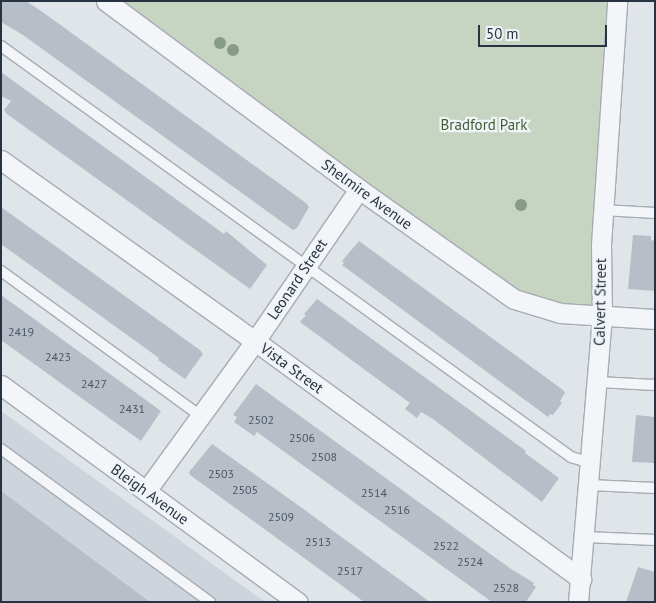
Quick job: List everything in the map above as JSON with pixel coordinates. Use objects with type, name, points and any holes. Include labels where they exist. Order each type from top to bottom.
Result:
[{"type":"street","name":"Shelmire Avenue","points":[[106,1],[359,189],[514,299],[560,313],[655,319]]},
{"type":"street","name":"Calvert Street","points":[[578,602],[602,316],[601,245],[616,1]]},
{"type":"street","name":"Vista Street","points":[[1,160],[581,579]]},
{"type":"street","name":"Leonard Street","points":[[146,491],[254,341],[359,189]]},
{"type":"street","name":"Bleigh Avenue","points":[[1,385],[298,602]]},
{"type":"lane","points":[[1,46],[570,457],[591,463]]},
{"type":"lane","points":[[603,210],[655,213]]},
{"type":"lane","points":[[1,270],[199,415]]},
{"type":"lane","points":[[597,382],[655,385]]},
{"type":"lane","points":[[1,449],[210,602]]},
{"type":"lane","points":[[589,484],[655,488]]},
{"type":"lane","points":[[584,537],[655,540]]},
{"type":"shaded area","points":[[1,411],[265,602],[1,602]]},
{"type":"green space","name":"Bradford Park","points":[[106,1],[617,1],[602,316],[514,299]]},
{"type":"building","points":[[1,1],[26,1],[306,203],[309,207],[297,228],[293,230],[23,35],[1,22]]},
{"type":"building","points":[[1,72],[224,234],[226,231],[267,265],[250,289],[7,114],[4,110],[11,101],[1,96]]},
{"type":"building","points":[[1,207],[200,350],[203,354],[185,379],[158,360],[159,358],[1,244]]},
{"type":"building","points":[[633,235],[651,236],[651,240],[655,241],[655,291],[628,289]]},
{"type":"building","points":[[359,241],[563,390],[565,393],[560,401],[562,403],[553,415],[550,414],[548,417],[342,265],[344,263],[342,261]]},
{"type":"building","points":[[1,295],[161,411],[141,441],[1,340]]},
{"type":"building","points":[[317,299],[526,451],[525,453],[559,478],[542,502],[433,419],[421,412],[417,418],[405,409],[410,403],[300,322],[306,315],[304,314]]},
{"type":"building","points":[[256,384],[511,569],[534,583],[533,585],[536,587],[526,602],[492,602],[257,432],[254,436],[234,422],[237,417],[233,415]]},
{"type":"building","points":[[636,415],[655,417],[655,463],[632,462]]},
{"type":"building","points":[[212,444],[430,602],[364,602],[190,475],[189,472]]},
{"type":"building","points":[[1,491],[150,602],[1,602]]},
{"type":"building","points":[[638,567],[655,572],[655,602],[626,602]]}]
